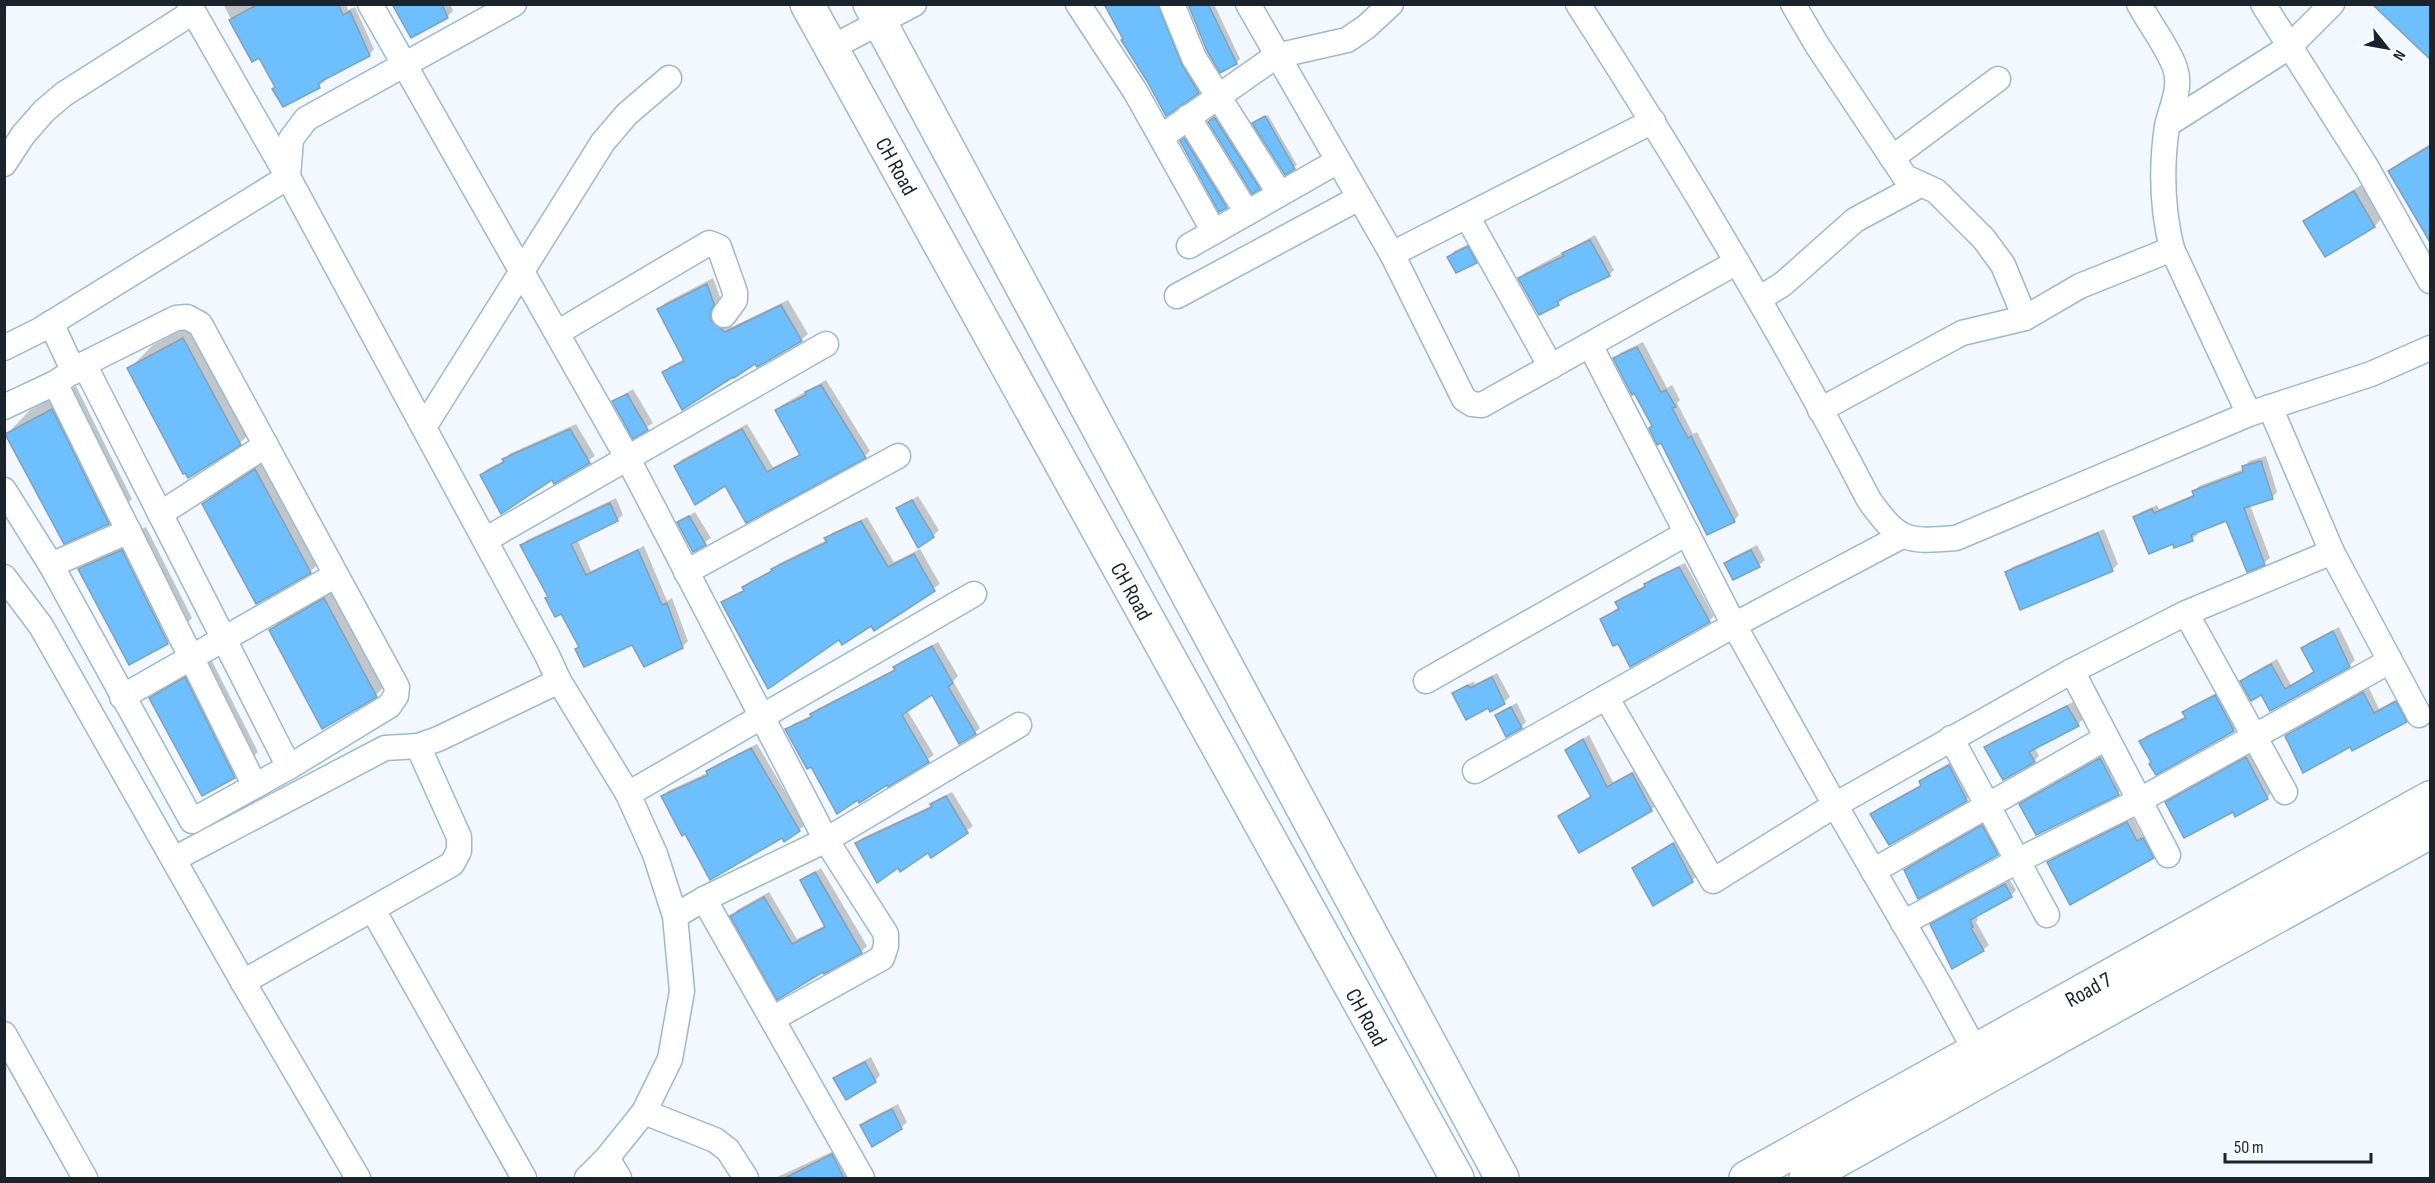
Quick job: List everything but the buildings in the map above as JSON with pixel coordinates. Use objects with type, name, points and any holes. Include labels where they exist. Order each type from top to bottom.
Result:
[{"type":"street","points":[[370,4],[627,457],[826,840],[886,934],[886,946],[882,958],[772,1019]]},
{"type":"street","points":[[288,177],[291,139],[306,119],[514,4]]},
{"type":"street","name":"CH Road","points":[[807,4],[1457,1179]]},
{"type":"street","points":[[831,48],[875,14],[914,4]]},
{"type":"street","points":[[1078,4],[1125,74],[1214,232]]},
{"type":"street","points":[[1172,4],[1194,58],[1280,194]]},
{"type":"street","points":[[1248,4],[1392,254],[1464,399],[1472,404],[1482,405],[1737,262]]},
{"type":"street","points":[[1161,137],[1276,56],[1347,40],[1366,27],[1391,4]]},
{"type":"street","points":[[1578,4],[1653,122],[1759,299],[1869,501],[1884,522],[1902,536],[1920,541],[1956,538],[2260,410],[2371,374],[2430,348]]},
{"type":"street","points":[[1793,4],[1817,45],[1905,177],[1936,191],[1984,239],[2003,265],[2025,318]]},
{"type":"street","points":[[2139,4],[2175,68],[2177,81],[2164,158],[2165,223],[2172,249],[2260,410],[2419,715]]},
{"type":"street","points":[[2263,4],[2367,168],[2430,280]]},
{"type":"street","points":[[2168,124],[2289,46],[2332,4]]},
{"type":"street","points":[[4,164],[23,135],[44,111],[64,94],[191,8],[288,177],[559,681],[628,794],[655,854],[675,916],[681,991],[670,1059],[613,1168],[587,1179]]},
{"type":"street","name":"CH Road","points":[[875,14],[1502,1179]]},
{"type":"street","points":[[424,427],[603,142],[627,114],[669,78]]},
{"type":"street","points":[[1892,158],[1998,79]]},
{"type":"street","points":[[1188,117],[1247,213]]},
{"type":"street","points":[[1392,254],[1653,122]]},
{"type":"street","points":[[1189,246],[1338,161]]},
{"type":"street","points":[[4,348],[51,323],[288,177]]},
{"type":"street","points":[[1759,299],[1783,284],[1855,220],[1920,185]]},
{"type":"street","points":[[1177,296],[1359,198]]},
{"type":"street","points":[[1467,216],[1551,367]]},
{"type":"street","points":[[556,333],[709,243],[719,247],[735,292],[735,300],[724,315]]},
{"type":"street","points":[[1820,410],[1962,333],[2025,318],[2080,286],[2172,249]]},
{"type":"street","points":[[4,407],[176,318],[187,317],[200,324],[397,687],[396,696],[389,706],[273,776],[192,821],[51,565],[4,490]]},
{"type":"street","points":[[51,323],[129,531],[192,658],[273,776]]},
{"type":"street","points":[[485,540],[826,344]]},
{"type":"street","points":[[1590,345],[1734,625],[1976,1052]]},
{"type":"street","points":[[71,373],[160,514],[225,638],[273,776],[285,801]]},
{"type":"street","points":[[160,514],[266,445]]},
{"type":"street","points":[[686,572],[898,456]]},
{"type":"street","points":[[51,565],[129,531]]},
{"type":"street","points":[[1426,681],[1687,533]]},
{"type":"street","points":[[1475,771],[1734,625],[1902,536]]},
{"type":"street","points":[[1606,697],[1713,881],[1835,805],[2072,671],[2186,613],[2332,552]]},
{"type":"street","points":[[122,697],[336,575]]},
{"type":"street","points":[[4,577],[41,626],[357,1179]]},
{"type":"street","points":[[628,794],[762,714],[974,594]]},
{"type":"street","points":[[2186,613],[2285,792]]},
{"type":"street","points":[[1904,923],[2019,860],[2140,800],[2390,661]]},
{"type":"street","points":[[2072,671],[2168,855]]},
{"type":"street","points":[[174,859],[385,748],[418,746],[438,739],[559,681]]},
{"type":"street","points":[[675,916],[704,898],[826,840],[1019,725]]},
{"type":"street","points":[[1951,738],[2047,915]]},
{"type":"street","points":[[1873,871],[2106,738]]},
{"type":"street","points":[[243,982],[452,864],[459,851],[459,837],[418,746]]},
{"type":"street","name":"Road 7","points":[[1746,1179],[2430,798]]},
{"type":"street","name":"Road 7","points":[[1813,1177],[2430,832]]},
{"type":"street","points":[[704,898],[862,1179]]},
{"type":"street","points":[[373,910],[524,1179]]},
{"type":"street","points":[[4,1034],[85,1179]]},
{"type":"street","points":[[644,1112],[715,1140],[728,1150],[746,1179]]}]
